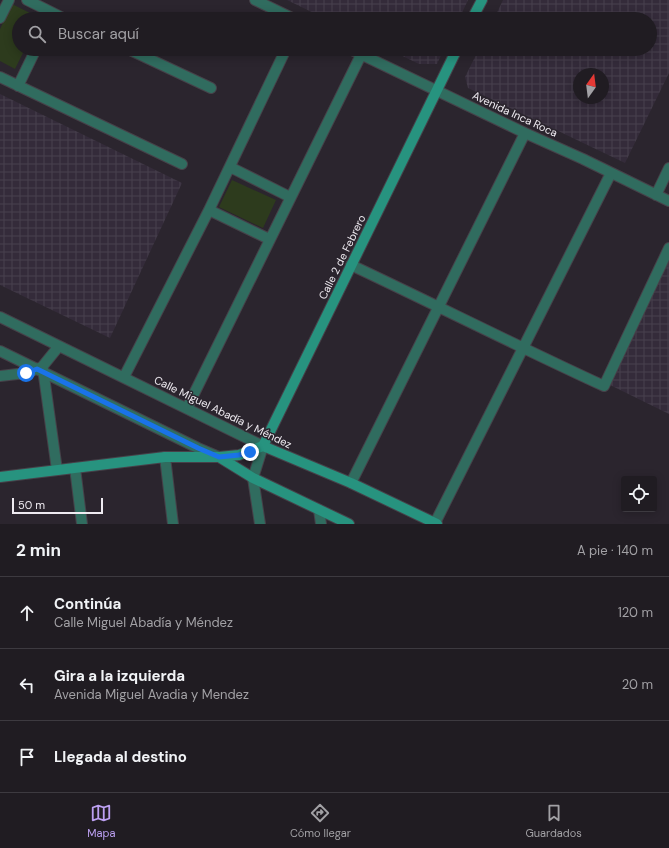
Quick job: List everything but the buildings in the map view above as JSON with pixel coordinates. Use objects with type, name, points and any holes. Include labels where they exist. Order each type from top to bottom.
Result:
[{"type":"street","points":[[0,18],[9,0]]},
{"type":"street","points":[[29,0],[47,12]]},
{"type":"street","points":[[255,0],[280,12]]},
{"type":"street","points":[[476,12],[482,0]]},
{"type":"street","points":[[18,86],[33,56]]},
{"type":"street","points":[[143,56],[211,88]]},
{"type":"street","points":[[124,377],[209,210],[283,56]]},
{"type":"street","points":[[187,408],[360,56]]},
{"type":"street","name":"Avenida Inca Roca","points":[[363,56],[669,201]]},
{"type":"street","name":"Calle 2 de Febrero","points":[[253,478],[263,446],[454,56]]},
{"type":"street","points":[[0,77],[182,164]]},
{"type":"street","points":[[351,483],[525,133]]},
{"type":"street","points":[[230,167],[290,197]]},
{"type":"street","points":[[656,195],[669,168]]},
{"type":"street","points":[[436,524],[522,348],[611,173]]},
{"type":"street","points":[[209,210],[269,239]]},
{"type":"street","points":[[351,265],[604,386],[669,248]]},
{"type":"street","name":"Calle Miguel Abadía y Méndez","points":[[0,317],[263,446],[351,483],[436,524]]},
{"type":"street","points":[[0,376],[41,370],[59,346]]},
{"type":"street","points":[[0,351],[219,457],[253,478],[349,524]]},
{"type":"street","points":[[41,370],[57,470]]},
{"type":"street","points":[[0,477],[165,457],[219,457],[239,455],[263,446]]},
{"type":"street","points":[[165,457],[174,524]]},
{"type":"street","points":[[75,468],[82,524]]},
{"type":"street","points":[[253,478],[260,524]]},
{"type":"street","points":[[319,510],[321,524]]},
{"type":"shaded area","points":[[287,0],[468,0],[462,12],[312,12]]},
{"type":"shaded area","points":[[503,0],[669,0],[669,73],[625,163],[468,88],[465,77],[476,56],[657,56],[657,12],[497,12]]},
{"type":"shaded area","points":[[402,56],[441,56],[437,64],[419,64]]},
{"type":"shaded area","points":[[0,94],[182,183],[110,338],[0,285]]},
{"type":"shaded area","points":[[669,260],[669,414],[608,384]]},
{"type":"green space","points":[[12,4],[28,12],[12,12],[12,56],[22,56],[15,69],[0,61],[0,29]]},
{"type":"green space","points":[[232,180],[276,200],[263,228],[219,207]]},
{"type":"route","points":[[26,373],[37,369],[219,457],[239,455],[250,452]]}]
